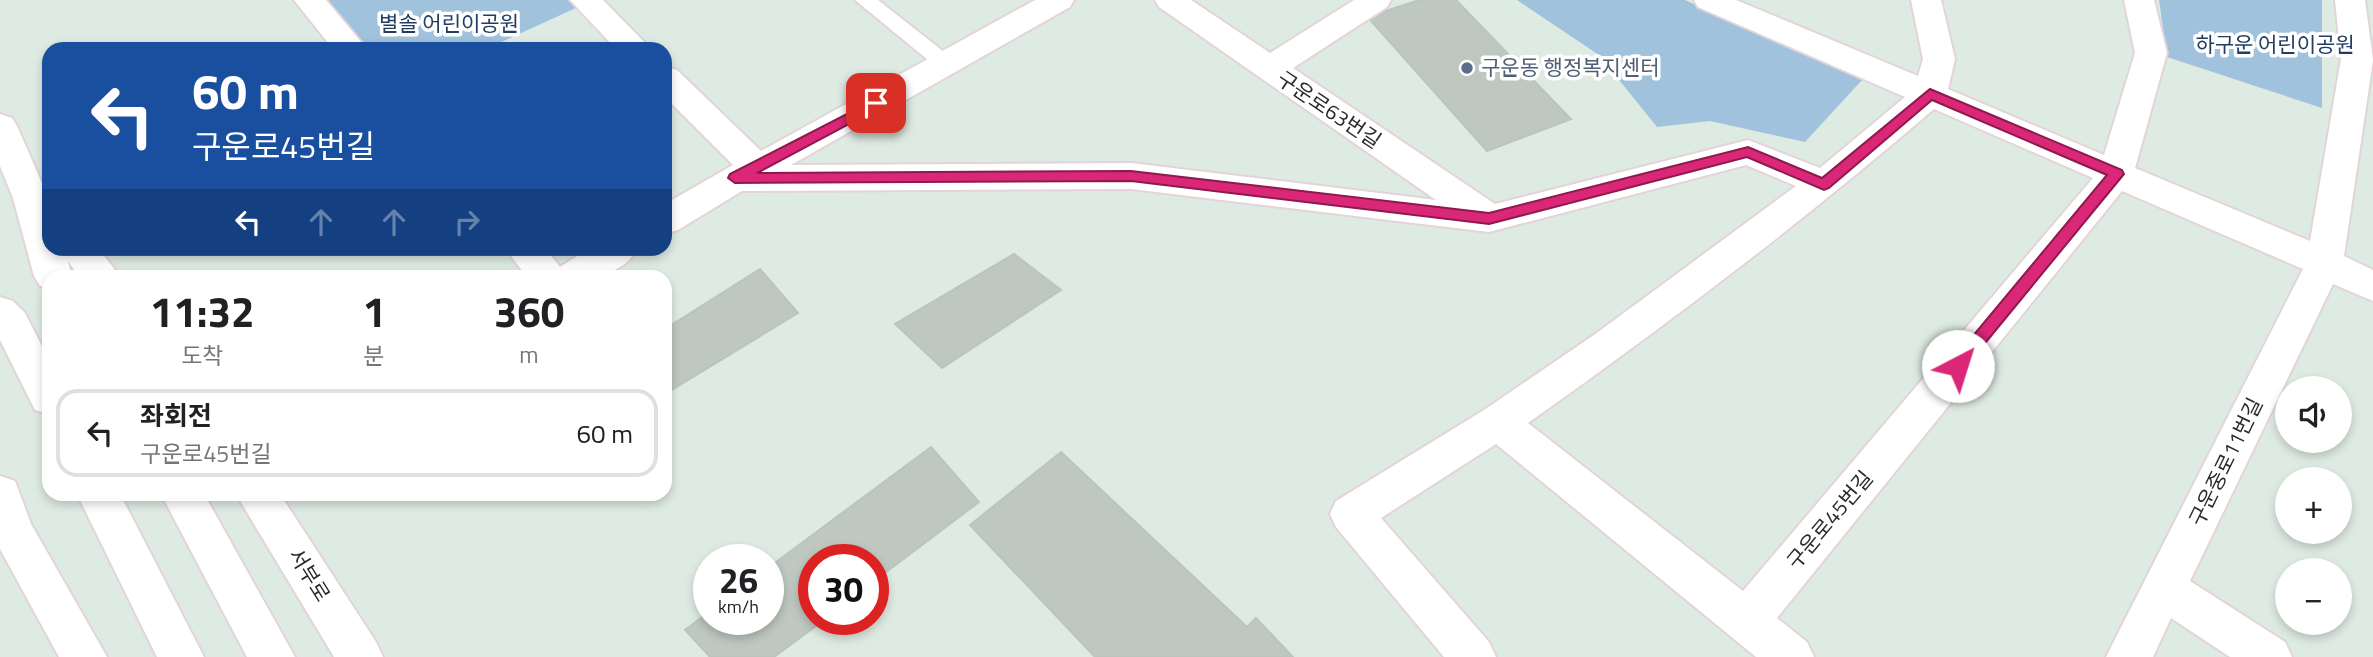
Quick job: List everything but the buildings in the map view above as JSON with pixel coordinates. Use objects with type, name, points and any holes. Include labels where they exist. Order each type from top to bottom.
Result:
[{"type":"street","points":[[309,0],[345,42]]},
{"type":"street","points":[[585,0],[628,42]]},
{"type":"street","points":[[672,217],[1059,0]]},
{"type":"street","name":"구운로63번길","points":[[1170,0],[1489,219]]},
{"type":"street","points":[[1269,69],[1376,0]]},
{"type":"street","points":[[1709,0],[2325,262],[2373,288]]},
{"type":"street","points":[[1473,657],[1351,514],[1498,422],[1608,346],[1824,184],[1930,94],[1939,59],[1926,0]]},
{"type":"street","name":"구운로45번길","points":[[1746,622],[2116,174],[2151,53],[2138,0]]},
{"type":"street","name":"구운중로11번길","points":[[2129,657],[2325,262],[2365,62],[2350,0]]},
{"type":"street","points":[[672,86],[747,173],[1131,176],[1489,219],[1748,152],[1824,184]]},
{"type":"street","points":[[0,126],[40,208]]},
{"type":"street","points":[[83,256],[96,270]]},
{"type":"street","points":[[530,256],[542,270]]},
{"type":"street","points":[[584,270],[607,256]]},
{"type":"street","points":[[0,312],[11,324],[42,384]]},
{"type":"street","points":[[1498,422],[1791,657]]},
{"type":"street","points":[[0,494],[12,530],[84,657]]},
{"type":"street","points":[[102,501],[181,657]]},
{"type":"street","points":[[185,501],[272,657]]},
{"type":"street","name":"서부로","points":[[261,501],[360,657]]},
{"type":"street","points":[[2163,588],[2269,657]]},
{"type":"lane","points":[[865,0],[946,64]]},
{"type":"green space","name":"별솔 어린이공원","points":[[322,0],[568,0],[576,8],[501,42],[356,42]]},
{"type":"green space","points":[[1517,0],[1685,0],[1863,79],[1805,142],[1710,121],[1657,127],[1599,55]]},
{"type":"green space","name":"하구운 어린이공원","points":[[2159,0],[2322,0],[2322,108],[2167,57]]},
{"type":"place","name":"구운동 행정복지센터","points":[[1467,68]]},
{"type":"route","points":[[876,103],[735,178],[1131,176],[1489,219],[1748,152],[1824,184],[1930,94],[2116,174],[1958,366]]}]
